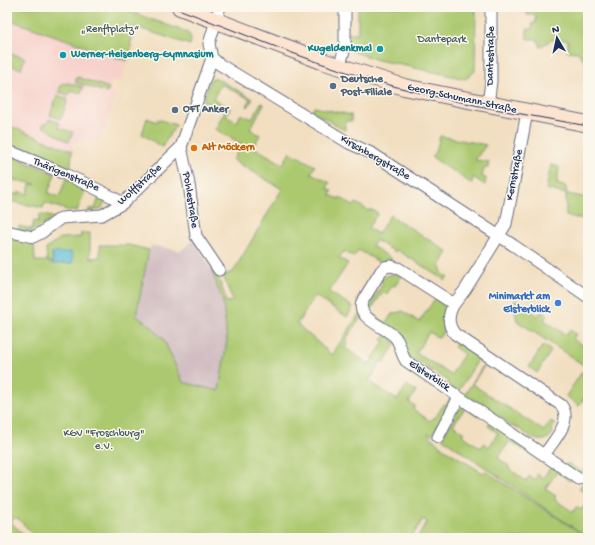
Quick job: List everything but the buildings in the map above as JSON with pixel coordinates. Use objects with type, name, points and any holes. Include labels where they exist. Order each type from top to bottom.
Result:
[{"type":"main road","name":"Georg-Schumann-Straße","points":[[180,7],[217,13],[306,55],[404,87],[588,124]]},
{"type":"street","points":[[339,67],[344,48],[345,7]]},
{"type":"street","name":"Dantestraße","points":[[488,105],[491,81],[491,7]]},
{"type":"street","points":[[212,58],[209,44],[217,13]]},
{"type":"street","name":"Wolffstraße","points":[[7,231],[33,237],[61,218],[102,215],[123,203],[181,147],[212,58]]},
{"type":"street","name":"Kirschbergstraße","points":[[212,58],[234,74],[350,143],[373,154],[499,236],[588,297]]},
{"type":"street","name":"Kernstraße","points":[[499,236],[506,224],[527,112]]},
{"type":"street","name":"Pohlestraße","points":[[181,147],[189,184],[196,236],[219,270]]},
{"type":"street","name":"Thärigenstraße","points":[[7,153],[14,153],[57,171],[101,190],[123,203]]},
{"type":"street","points":[[499,236],[465,290],[454,304],[449,318],[451,327],[455,334],[561,405],[564,409],[566,417],[564,423],[544,455]]},
{"type":"street","name":"Elsterblick","points":[[454,304],[398,268],[391,266],[385,267],[381,271],[361,306],[361,310],[365,316],[396,337],[406,361],[579,479]]},
{"type":"street","name":"Elsterblick","points":[[438,437],[459,397]]},
{"type":"shaded area","points":[[7,19],[127,61],[120,82],[112,79],[109,88],[116,96],[99,141],[73,142],[72,168],[12,142],[7,143]]},
{"type":"shaded area","points":[[194,239],[212,272],[223,302],[227,340],[219,391],[183,382],[162,336],[160,338],[151,326],[136,316],[151,245],[181,251]]},
{"type":"green space","name":"„Renftplatz“","points":[[7,7],[117,7],[184,31],[190,35],[191,43],[190,45],[136,27],[127,61],[7,19]]},
{"type":"green space","name":"Dantepark","points":[[358,7],[476,7],[475,71],[466,79],[378,60],[348,50],[348,33],[358,33]]},
{"type":"green space","points":[[567,7],[588,7],[588,65],[578,52],[567,51],[568,40],[551,40],[540,47],[538,39],[527,39],[527,29],[532,29],[532,23],[536,23],[536,15],[527,15],[527,9],[567,9]]},
{"type":"green space","points":[[7,52],[25,58],[21,69],[7,64]]},
{"type":"green space","points":[[77,77],[109,88],[107,93],[75,82]]},
{"type":"green space","name":"KGV \"Froschburg\" e.V.","points":[[216,78],[253,99],[248,107],[247,106],[250,99],[221,84],[213,99],[230,108],[226,116],[237,122],[241,114],[252,119],[261,103],[264,104],[250,129],[260,135],[253,147],[283,164],[290,152],[315,166],[311,173],[330,183],[327,188],[332,191],[330,195],[339,199],[340,197],[353,206],[356,203],[369,211],[370,209],[378,213],[368,228],[378,234],[390,215],[448,252],[440,266],[442,273],[448,277],[445,280],[397,250],[395,252],[376,240],[372,246],[392,259],[382,264],[359,250],[354,257],[344,251],[339,258],[348,263],[329,292],[353,307],[347,317],[315,296],[297,324],[332,355],[359,314],[361,317],[345,341],[348,343],[345,348],[369,364],[384,342],[382,340],[386,335],[392,339],[394,346],[384,362],[381,361],[369,381],[397,400],[407,385],[416,391],[409,402],[415,406],[413,409],[430,421],[435,418],[444,404],[446,405],[452,396],[455,398],[432,435],[428,433],[428,435],[443,448],[483,473],[485,471],[587,537],[442,438],[462,403],[480,415],[478,417],[465,408],[453,425],[464,433],[462,435],[481,448],[484,443],[489,447],[498,433],[488,426],[491,421],[526,446],[523,450],[510,441],[498,458],[509,466],[508,468],[526,481],[529,476],[534,480],[538,474],[543,478],[553,464],[572,479],[570,481],[557,472],[545,489],[556,496],[554,499],[573,512],[576,507],[581,510],[588,500],[588,538],[417,538],[427,522],[423,519],[411,538],[37,538],[16,517],[10,522],[28,538],[14,538],[7,530],[7,250],[9,240],[15,237],[34,239],[35,261],[47,261],[46,249],[60,238],[81,237],[81,233],[90,233],[90,258],[100,257],[100,245],[129,245],[149,250],[136,316],[151,326],[160,337],[162,336],[183,382],[219,391],[227,340],[223,302],[212,272],[215,270],[226,302],[233,301],[223,275],[233,272],[282,189],[233,160],[242,144],[215,129],[225,111],[221,107],[203,101],[210,80]]},
{"type":"green space","points":[[68,83],[83,87],[81,93],[71,90],[69,95],[59,92],[61,84]]},
{"type":"green space","points":[[57,95],[68,99],[61,119],[50,115]]},
{"type":"green space","points":[[314,107],[351,115],[352,121],[345,121],[344,130],[312,111]]},
{"type":"green space","points":[[147,118],[157,122],[158,119],[176,125],[162,147],[142,134]]},
{"type":"green space","points":[[49,119],[60,123],[58,128],[73,132],[69,142],[42,126],[44,123],[47,124]]},
{"type":"green space","points":[[7,125],[72,151],[70,174],[7,150]]},
{"type":"green space","points":[[440,136],[486,145],[475,160],[489,162],[488,168],[484,168],[482,177],[486,178],[485,185],[473,177],[472,184],[432,157],[437,148]]},
{"type":"green space","points":[[7,155],[55,174],[48,193],[59,197],[66,179],[102,194],[106,198],[102,208],[92,212],[88,211],[90,208],[95,209],[100,195],[86,189],[77,211],[70,211],[45,203],[43,208],[8,201],[10,193],[18,195],[19,192],[28,194],[30,184],[36,184],[7,180],[7,173],[12,175],[14,167],[7,164]]},
{"type":"green space","points":[[551,165],[559,167],[557,184],[566,187],[567,194],[588,198],[588,220],[566,216],[566,194],[546,189]]},
{"type":"green space","points":[[40,214],[55,218],[31,232],[18,230],[19,226],[32,229],[34,221],[38,222]]},
{"type":"green space","points":[[392,274],[402,276],[386,295],[384,293],[381,295],[369,312],[386,323],[392,314],[403,311],[419,322],[435,299],[448,307],[446,328],[439,338],[429,332],[416,353],[451,375],[464,354],[454,347],[457,342],[480,357],[458,392],[449,386],[447,380],[414,359],[412,362],[366,310],[367,302],[369,299],[374,298],[383,283],[380,281],[382,278]]},
{"type":"green space","points":[[515,300],[538,316],[541,312],[547,315],[544,320],[566,335],[570,330],[576,334],[573,339],[588,349],[588,368],[517,321]]},
{"type":"green space","points":[[543,345],[551,351],[537,373],[529,367]]},
{"type":"green space","points":[[486,361],[490,363],[488,366],[485,365],[472,384],[544,431],[551,421],[555,424],[552,429],[553,433],[548,438],[544,440],[534,439],[516,427],[506,425],[505,420],[473,399],[470,400],[464,396]]},
{"type":"green space","points":[[588,368],[588,393],[579,406],[566,396],[582,372]]},
{"type":"green space","points":[[588,462],[588,495],[579,489],[585,480],[565,466],[568,463],[581,472]]},
{"type":"water","points":[[72,252],[73,263],[53,264],[52,253]]},
{"type":"tram line","points":[[173,7],[297,55],[372,80],[453,100],[588,126]]},
{"type":"place","name":"Kugeldenkmal","points":[[380,49]]},
{"type":"place","name":"Werner-Heisenberg-Gymnasium","points":[[63,55]]},
{"type":"place","name":"Deutsche Post-Filiale","points":[[333,86]]},
{"type":"place","name":"OFT Anker","points":[[175,110]]},
{"type":"place","name":"Alt Möckern","points":[[194,148]]},
{"type":"place","name":"Minimarkt am Elsterblick","points":[[558,303]]}]
